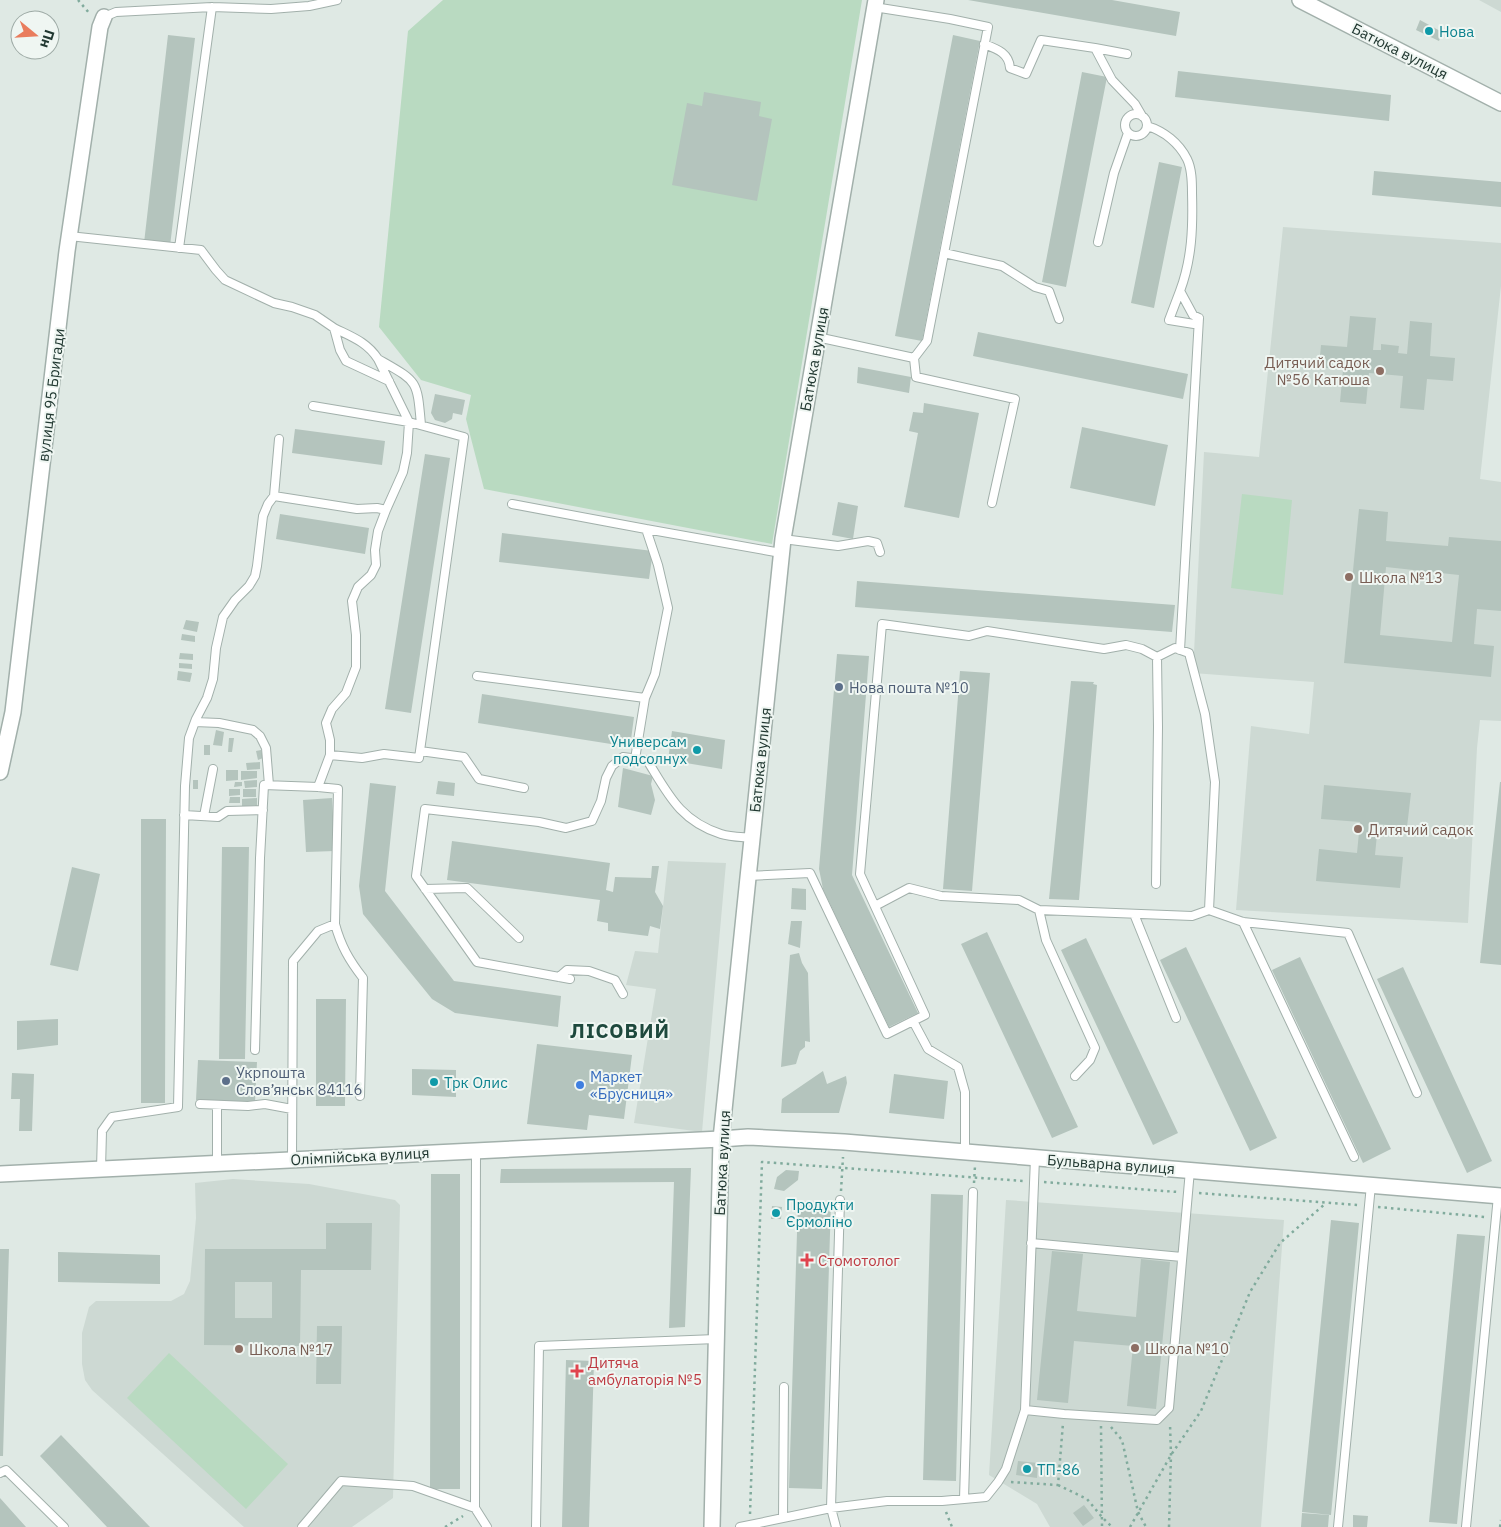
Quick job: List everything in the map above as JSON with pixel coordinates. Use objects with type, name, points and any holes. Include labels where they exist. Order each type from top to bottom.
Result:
[{"type":"street","name":"Батюка вулиця","points":[[1300,0],[1501,102]]},
{"type":"street","name":"Батюка вулиця","points":[[712,1527],[721,1139],[782,546],[875,3]]},
{"type":"street","name":"вулиця 95 Бригади","points":[[0,772],[13,712],[69,236],[100,27],[104,17]]},
{"type":"street","name":"Бульварна вулиця","points":[[721,1139],[748,1137],[844,1142],[1500,1196]]},
{"type":"street","name":"Олімпійська вулиця","points":[[0,1174],[721,1139]]},
{"type":"lane","points":[[104,17],[116,12],[212,7],[271,9],[308,6],[337,0]]},
{"type":"lane","points":[[875,3],[988,27],[927,341],[914,358],[916,377],[1014,399],[992,503]]},
{"type":"lane","points":[[179,248],[212,7]]},
{"type":"lane","points":[[984,44],[1001,51],[1010,63],[1010,68],[1026,74],[1042,40],[1127,54]]},
{"type":"lane","points":[[1095,48],[1112,80],[1135,104],[1145,119],[1147,126],[1144,132],[1138,136],[1128,133]]},
{"type":"lane","points":[[1098,242],[1114,173],[1128,133],[1125,126],[1126,119],[1132,114],[1142,116]]},
{"type":"lane","points":[[1147,126],[1171,138],[1188,160],[1191,173],[1191,245],[1187,272],[1169,320],[1194,324],[1199,318]]},
{"type":"lane","points":[[69,236],[200,250],[225,280],[274,303],[315,315],[372,349],[409,422],[407,453],[403,472],[378,531],[375,550],[376,565],[371,575],[358,587],[352,601],[356,634],[356,667],[346,693],[332,710],[326,723],[330,740],[330,755],[318,787]]},
{"type":"lane","points":[[944,253],[1002,266],[1035,288],[1049,291],[1059,319]]},
{"type":"lane","points":[[1180,291],[1193,315],[1199,318]]},
{"type":"lane","points":[[1180,650],[1199,318]]},
{"type":"lane","points":[[334,328],[340,350],[346,361],[389,382]]},
{"type":"lane","points":[[817,337],[914,358]]},
{"type":"lane","points":[[378,359],[413,382],[417,391],[421,426]]},
{"type":"lane","points":[[313,406],[409,422],[464,437],[419,758],[384,754],[362,758],[330,755]]},
{"type":"lane","points":[[100,1169],[102,1131],[112,1117],[178,1107],[184,815],[189,738],[207,698],[213,679],[216,648],[223,617],[235,600],[249,586],[254,576],[263,516],[274,496],[279,439]]},
{"type":"lane","points":[[274,496],[357,509],[377,508],[386,510]]},
{"type":"lane","points":[[512,504],[646,529],[782,546],[838,546],[868,541],[877,542],[880,552]]},
{"type":"lane","points":[[635,759],[645,698],[655,674],[668,608],[658,566],[646,529]]},
{"type":"lane","points":[[748,876],[810,873],[887,1034],[925,1015],[860,874],[882,624],[969,636],[987,631],[1104,649],[1126,645],[1142,648],[1157,657]]},
{"type":"lane","points":[[1157,657],[1175,648],[1189,653],[1205,714],[1215,782],[1208,910]]},
{"type":"lane","points":[[1156,884],[1157,657]]},
{"type":"lane","points":[[476,676],[645,698]]},
{"type":"lane","points":[[195,722],[218,722],[253,730],[260,736],[266,748],[270,785]]},
{"type":"lane","points":[[420,751],[464,757],[479,779],[524,788]]},
{"type":"lane","points":[[570,979],[477,962],[416,876],[425,809],[539,822],[566,828],[592,821],[601,801],[606,778],[612,766],[623,757],[647,760],[672,801],[692,820],[721,834],[752,838]]},
{"type":"lane","points":[[204,816],[214,769]]},
{"type":"lane","points":[[255,1050],[264,785],[338,789],[335,924],[342,948],[363,978],[360,1096]]},
{"type":"lane","points":[[184,815],[218,817],[227,811],[263,810]]},
{"type":"lane","points":[[425,889],[467,888],[519,938]]},
{"type":"lane","points":[[875,906],[909,888],[941,896],[1020,900],[1039,910],[1192,916],[1208,910],[1243,922],[1348,933],[1417,1093]]},
{"type":"lane","points":[[1039,910],[1046,940],[1095,1048],[1090,1060],[1075,1076]]},
{"type":"lane","points":[[1134,914],[1176,1018]]},
{"type":"lane","points":[[1243,922],[1354,1157]]},
{"type":"lane","points":[[292,1159],[294,961],[318,931],[335,924]]},
{"type":"lane","points":[[559,977],[567,970],[589,971],[615,980],[623,994]]},
{"type":"lane","points":[[913,1021],[928,1049],[958,1067],[965,1092],[970,1153]]},
{"type":"lane","points":[[200,1104],[248,1106],[265,1104],[292,1108]]},
{"type":"lane","points":[[217,1105],[217,1164]]},
{"type":"lane","points":[[476,1151],[475,1508],[487,1527]]},
{"type":"lane","points":[[740,1527],[831,1508],[886,1501],[942,1501],[986,1497],[998,1482],[1006,1469],[1024,1410],[1035,1158]]},
{"type":"lane","points":[[1024,1410],[1157,1420],[1169,1408],[1190,1170]]},
{"type":"lane","points":[[1338,1527],[1371,1185]]},
{"type":"lane","points":[[964,1499],[973,1192]]},
{"type":"lane","points":[[1466,1527],[1496,1218],[1500,1196]]},
{"type":"lane","points":[[836,1527],[831,1508],[840,1200]]},
{"type":"lane","points":[[1031,1243],[1182,1257]]},
{"type":"lane","points":[[536,1527],[539,1346],[716,1339]]},
{"type":"lane","points":[[783,1518],[784,1387]]},
{"type":"lane","points":[[0,1473],[6,1470],[64,1527]]},
{"type":"lane","points":[[302,1527],[341,1481],[413,1486],[475,1508]]},
{"type":"path","points":[[840,1200],[844,1142]]},
{"type":"path","points":[[970,1153],[974,1177],[973,1192]]},
{"type":"path","points":[[750,1525],[762,1162],[1188,1192],[1496,1218]]},
{"type":"path","points":[[1130,1527],[1201,1410],[1250,1292],[1280,1243],[1326,1203]]},
{"type":"path","points":[[1169,1408],[1172,1456],[1170,1527]]},
{"type":"path","points":[[1058,1485],[1064,1414]]},
{"type":"path","points":[[1101,1416],[1122,1440],[1138,1512],[1146,1527]]},
{"type":"path","points":[[1101,1416],[1102,1527]]},
{"type":"path","points":[[998,1482],[1058,1485],[1087,1499],[1112,1527]]},
{"type":"path","points":[[942,1501],[952,1527]]},
{"type":"path","points":[[445,1527],[475,1508]]},
{"type":"path","points":[[1500,1527],[1501,1520]]},
{"type":"shaded area","points":[[1479,0],[1501,0],[1501,12]]},
{"type":"shaded area","points":[[1283,227],[1501,243],[1501,286],[1480,479],[1501,482],[1501,721],[1480,720],[1468,923],[1236,910],[1251,726],[1309,734],[1314,682],[1193,673],[1204,452],[1259,457]]},
{"type":"shaded area","points":[[668,861],[726,863],[702,1132],[634,1123],[656,989],[626,985],[635,951],[658,953]]},
{"type":"shaded area","name":"Школа №17","points":[[233,1179],[309,1184],[395,1200],[400,1205],[393,1498],[352,1527],[244,1527],[92,1390],[85,1380],[82,1364],[82,1333],[89,1307],[96,1301],[171,1301],[184,1294],[190,1281],[196,1218],[195,1183]]},
{"type":"shaded area","name":"Школа №10","points":[[1006,1200],[1284,1220],[1261,1527],[1050,1527],[1037,1504],[989,1475]]},
{"type":"green space","points":[[443,0],[862,0],[772,544],[484,489],[466,419],[471,395],[421,380],[379,327],[408,31]]},
{"type":"green space","points":[[1242,494],[1292,500],[1283,595],[1231,588]]},
{"type":"green space","points":[[169,1353],[288,1464],[246,1509],[127,1398]]},
{"type":"building","points":[[968,0],[1112,0],[1180,12],[1176,36]]},
{"type":"building","name":"Нова","points":[[1420,20],[1442,32],[1439,41],[1416,30]]},
{"type":"building","points":[[168,35],[195,38],[170,246],[144,243]]},
{"type":"building","points":[[953,35],[980,41],[922,341],[895,336]]},
{"type":"building","points":[[1178,71],[1391,95],[1389,121],[1175,97]]},
{"type":"building","points":[[1082,72],[1107,77],[1066,287],[1042,282]]},
{"type":"building","points":[[704,92],[761,102],[759,116],[772,119],[757,201],[672,185],[687,103],[702,106]]},
{"type":"building","points":[[1159,162],[1182,167],[1154,308],[1131,303]]},
{"type":"building","points":[[1374,171],[1501,182],[1501,207],[1372,195]]},
{"type":"building","points":[[1350,316],[1376,318],[1373,350],[1381,350],[1381,344],[1399,346],[1398,353],[1407,354],[1410,321],[1432,323],[1430,356],[1455,358],[1453,381],[1427,379],[1424,410],[1400,408],[1403,376],[1369,373],[1366,404],[1340,402],[1343,370],[1319,367],[1321,345],[1347,347]]},
{"type":"building","points":[[978,332],[1188,374],[1183,399],[973,356]]},
{"type":"building","points":[[858,367],[911,377],[909,393],[857,383]]},
{"type":"building","points":[[435,394],[465,400],[462,415],[453,413],[452,419],[445,423],[435,420],[431,413]]},
{"type":"building","points":[[924,403],[979,413],[959,518],[904,507],[918,433],[909,431],[913,412],[923,413]]},
{"type":"building","points":[[1082,427],[1168,445],[1155,506],[1070,488]]},
{"type":"building","points":[[295,429],[385,441],[382,465],[292,453]]},
{"type":"building","points":[[425,454],[450,458],[411,713],[385,709]]},
{"type":"building","points":[[838,502],[858,506],[853,539],[832,535]]},
{"type":"building","points":[[1359,509],[1388,512],[1386,541],[1448,546],[1449,537],[1501,541],[1501,611],[1477,609],[1474,644],[1494,646],[1491,677],[1344,663]],"holes":[[[1386,567],[1459,575],[1452,642],[1380,635]]]},
{"type":"building","points":[[280,514],[369,528],[365,554],[276,539]]},
{"type":"building","points":[[502,533],[653,551],[649,579],[499,562]]},
{"type":"building","points":[[857,581],[1175,605],[1172,632],[855,607]]},
{"type":"building","points":[[186,620],[199,622],[197,632],[183,629]]},
{"type":"building","points":[[182,634],[195,636],[195,642],[181,640]]},
{"type":"building","points":[[180,653],[193,654],[193,660],[179,659]]},
{"type":"building","points":[[837,654],[869,656],[852,875],[918,1013],[889,1027],[823,889],[819,869]]},
{"type":"building","points":[[179,663],[192,664],[192,669],[179,668]]},
{"type":"building","points":[[178,671],[192,673],[190,682],[177,680]]},
{"type":"building","points":[[960,671],[990,673],[972,891],[943,889]]},
{"type":"building","points":[[1071,681],[1094,682],[1093,684],[1097,685],[1079,900],[1049,899]]},
{"type":"building","points":[[482,694],[634,717],[630,747],[478,723]]},
{"type":"building","points":[[216,730],[224,732],[222,746],[213,745]]},
{"type":"building","name":"Универсам подсолнух","points":[[672,731],[725,740],[722,769],[668,760]]},
{"type":"building","points":[[229,738],[234,738],[232,752],[228,752]]},
{"type":"building","points":[[204,745],[210,745],[210,755],[204,755]]},
{"type":"building","points":[[261,750],[263,758],[258,760],[256,751]]},
{"type":"building","points":[[260,762],[260,769],[247,770],[246,763]]},
{"type":"building","points":[[623,768],[653,776],[651,784],[655,800],[651,815],[618,807]]},
{"type":"building","points":[[226,770],[238,770],[238,780],[226,781]]},
{"type":"building","points":[[241,771],[257,771],[257,778],[241,780]]},
{"type":"building","points":[[193,780],[198,780],[198,789],[193,789]]},
{"type":"building","points":[[257,780],[257,787],[245,788],[244,781]]},
{"type":"building","points":[[438,781],[455,783],[454,796],[436,794]]},
{"type":"building","points":[[235,782],[242,782],[242,786],[234,787]]},
{"type":"building","points":[[1501,782],[1501,965],[1480,963]]},
{"type":"building","points":[[370,783],[396,786],[385,891],[454,981],[561,996],[558,1027],[455,1013],[432,999],[363,914],[359,886]]},
{"type":"building","points":[[1324,785],[1411,793],[1407,827],[1378,824],[1375,855],[1403,857],[1400,888],[1316,881],[1319,849],[1357,853],[1360,822],[1321,819]]},
{"type":"building","points":[[229,789],[240,789],[240,795],[229,796]]},
{"type":"building","points":[[243,789],[256,789],[256,797],[243,797]]},
{"type":"building","points":[[230,797],[240,797],[240,803],[229,803]]},
{"type":"building","points":[[257,798],[257,806],[242,807],[242,799]]},
{"type":"building","points":[[332,798],[335,851],[306,852],[303,800]]},
{"type":"building","points":[[141,819],[166,819],[165,1103],[141,1103]]},
{"type":"building","points":[[452,841],[610,863],[606,890],[613,892],[615,877],[651,878],[652,866],[659,866],[655,892],[663,906],[660,929],[650,926],[648,936],[608,931],[608,923],[597,921],[600,900],[447,880]]},
{"type":"building","points":[[222,847],[249,847],[245,1059],[219,1059]]},
{"type":"building","points":[[72,867],[100,874],[78,971],[50,965]]},
{"type":"building","points":[[792,888],[806,889],[806,910],[791,909]]},
{"type":"building","points":[[791,921],[802,921],[800,948],[788,944]]},
{"type":"building","points":[[987,932],[1078,1127],[1052,1138],[961,944]]},
{"type":"building","points":[[1086,938],[1178,1133],[1153,1145],[1061,950]]},
{"type":"building","points":[[1186,947],[1277,1138],[1250,1151],[1160,960]]},
{"type":"building","points":[[799,953],[808,973],[810,1042],[805,1041],[805,1047],[800,1051],[796,1064],[781,1067],[790,955]]},
{"type":"building","points":[[1300,957],[1391,1149],[1363,1163],[1272,970]]},
{"type":"building","points":[[1403,967],[1492,1161],[1467,1173],[1377,979]]},
{"type":"building","points":[[316,999],[346,999],[345,1106],[316,1106]]},
{"type":"building","points":[[58,1019],[58,1045],[17,1050],[17,1021]]},
{"type":"building","name":"Маркет «Брусниця»","points":[[537,1044],[632,1055],[624,1119],[589,1115],[587,1130],[527,1124]]},
{"type":"building","name":"Укрпошта Слов’янськ 84116","points":[[198,1060],[257,1062],[255,1102],[196,1100]]},
{"type":"building","name":"Трк Олис","points":[[412,1069],[456,1070],[456,1097],[412,1095]]},
{"type":"building","points":[[823,1071],[827,1084],[846,1076],[847,1083],[839,1113],[781,1113],[782,1099]]},
{"type":"building","points":[[12,1073],[34,1074],[32,1131],[19,1131],[20,1099],[11,1099]]},
{"type":"building","points":[[894,1074],[948,1081],[944,1119],[889,1113]]},
{"type":"building","points":[[691,1168],[685,1327],[669,1328],[674,1182],[500,1183],[501,1169]]},
{"type":"building","points":[[786,1170],[799,1171],[798,1180],[784,1191],[774,1189],[777,1177]]},
{"type":"building","points":[[431,1174],[460,1174],[460,1489],[430,1489]]},
{"type":"building","points":[[931,1194],[963,1195],[956,1481],[923,1480]]},
{"type":"building","points":[[798,1201],[831,1202],[822,1489],[789,1488]]},
{"type":"building","name":"Продукти Єрмоліно","points":[[772,1206],[782,1207],[781,1219],[771,1219]]},
{"type":"building","points":[[1331,1220],[1359,1223],[1331,1515],[1302,1512]]},
{"type":"building","points":[[326,1223],[372,1223],[371,1270],[301,1270],[300,1346],[204,1345],[205,1249],[326,1249]],"holes":[[[235,1282],[272,1282],[272,1318],[235,1318]]]},
{"type":"building","points":[[1457,1234],[1485,1236],[1457,1524],[1429,1522]]},
{"type":"building","points":[[0,1249],[9,1249],[3,1456],[0,1456]]},
{"type":"building","points":[[1052,1251],[1083,1254],[1077,1311],[1136,1317],[1141,1259],[1170,1262],[1156,1409],[1127,1406],[1133,1346],[1074,1341],[1068,1403],[1037,1400]]},
{"type":"building","points":[[58,1252],[160,1255],[160,1284],[58,1282]]},
{"type":"building","points":[[317,1326],[342,1326],[341,1384],[316,1384]]},
{"type":"building","points":[[566,1360],[594,1361],[589,1527],[562,1527]]},
{"type":"building","points":[[61,1435],[150,1527],[107,1527],[40,1456]]},
{"type":"building","name":"ТП-86","points":[[1018,1461],[1038,1463],[1037,1478],[1016,1475]]},
{"type":"building","points":[[0,1498],[26,1527],[0,1527]]},
{"type":"building","points":[[1084,1505],[1094,1518],[1083,1526],[1073,1513]]},
{"type":"building","points":[[1302,1513],[1329,1515],[1328,1527],[1301,1527]]},
{"type":"building","points":[[1353,1515],[1368,1516],[1367,1527],[1353,1527]]},
{"type":"place","name":"Нова","points":[[1429,31]]},
{"type":"place","name":"Дитячий садок №56 Катюша","points":[[1380,371]]},
{"type":"place","name":"Школа №13","points":[[1349,577]]},
{"type":"place","name":"Нова пошта №10","points":[[839,687]]},
{"type":"place","name":"Универсам подсолнух","points":[[697,750]]},
{"type":"place","name":"Дитячий садок","points":[[1358,829]]},
{"type":"place","name":"Укрпошта Слов’янськ 84116","points":[[226,1081]]},
{"type":"place","name":"Трк Олис","points":[[434,1082]]},
{"type":"place","name":"Маркет «Брусниця»","points":[[580,1085]]},
{"type":"place","name":"Продукти Єрмоліно","points":[[776,1213]]},
{"type":"place","name":"Стомотолог","points":[[807,1260]]},
{"type":"place","name":"Школа №10","points":[[1135,1348]]},
{"type":"place","name":"Школа №17","points":[[239,1349]]},
{"type":"place","name":"Дитяча амбулаторія №5","points":[[577,1371]]},
{"type":"place","name":"ТП-86","points":[[1027,1469]]},
{"type":"district","name":"ЛІСОВИЙ","points":[[620,1030]]}]
